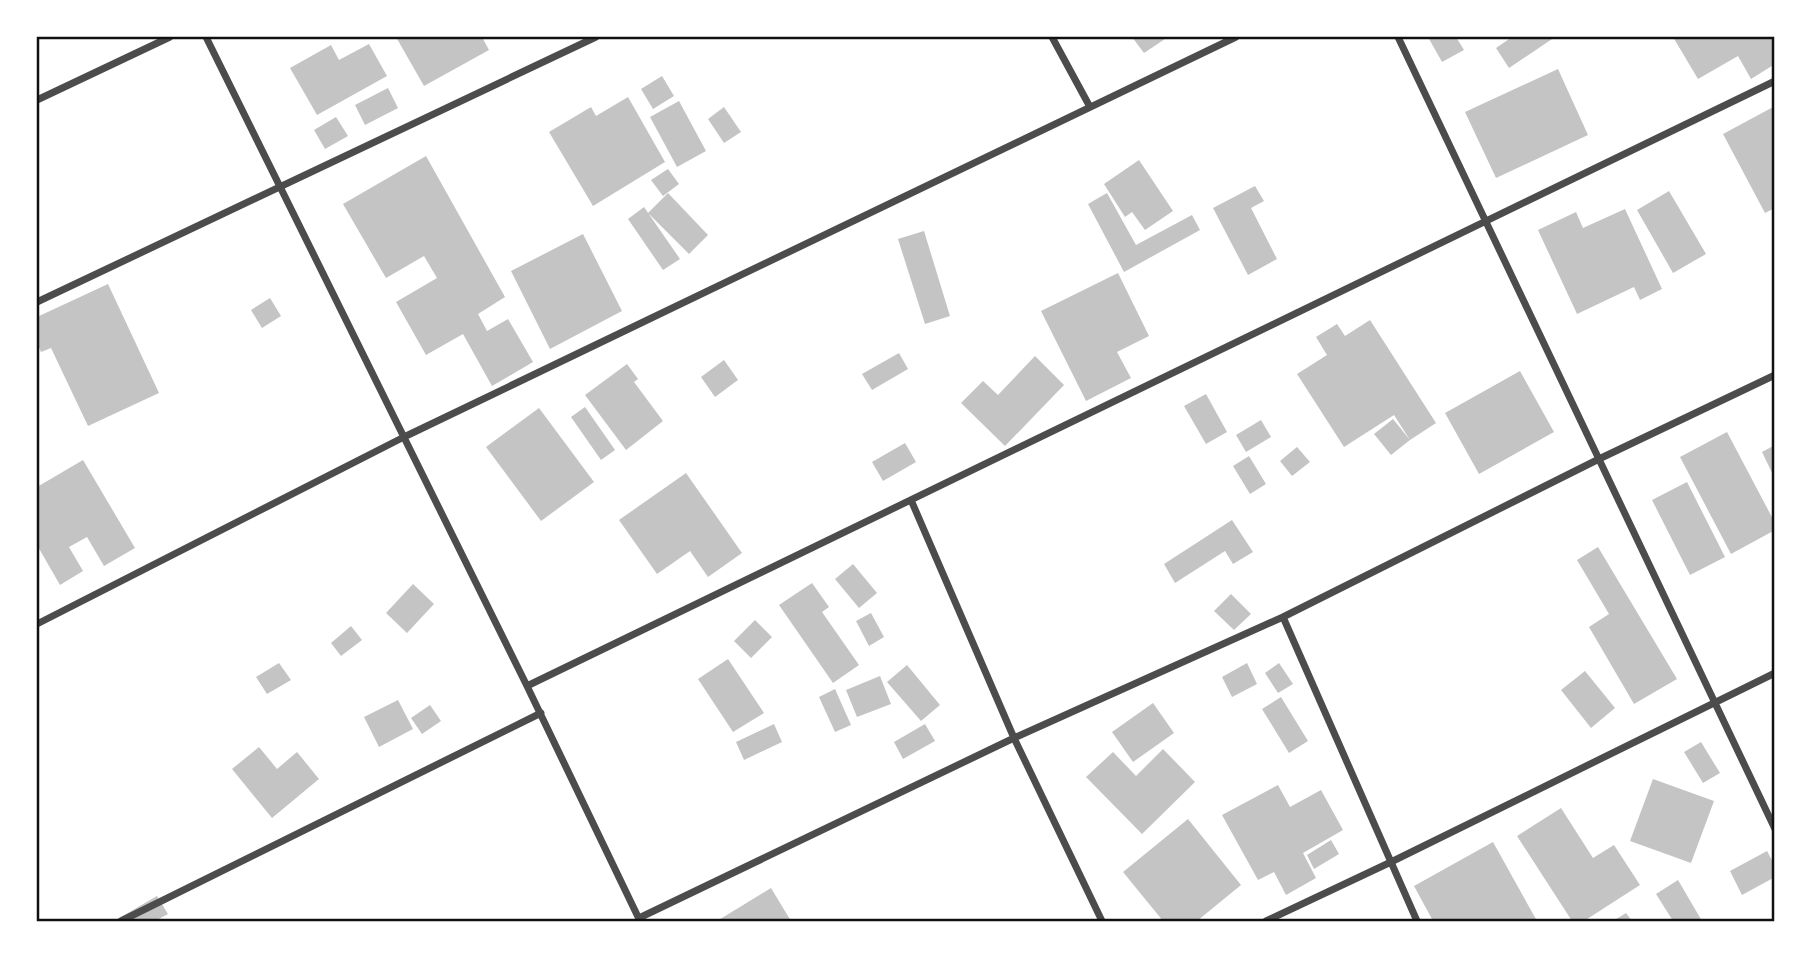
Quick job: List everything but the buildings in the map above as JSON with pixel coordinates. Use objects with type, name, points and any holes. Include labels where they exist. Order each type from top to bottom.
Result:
[{"type":"street","points":[[37,100],[170,37]]},
{"type":"street","points":[[206,37],[541,713],[639,920],[1014,738],[1283,617],[1775,374]]},
{"type":"street","points":[[37,302],[596,37]]},
{"type":"street","points":[[1052,37],[1090,107]]},
{"type":"street","points":[[37,624],[404,437],[1236,37]]},
{"type":"street","points":[[1398,37],[1775,829]]},
{"type":"street","points":[[527,686],[1775,81]]},
{"type":"street","points":[[911,500],[1014,738],[1102,921]]},
{"type":"street","points":[[1283,617],[1417,921]]},
{"type":"street","points":[[1266,921],[1775,673]]},
{"type":"street","points":[[121,921],[541,713]]}]
